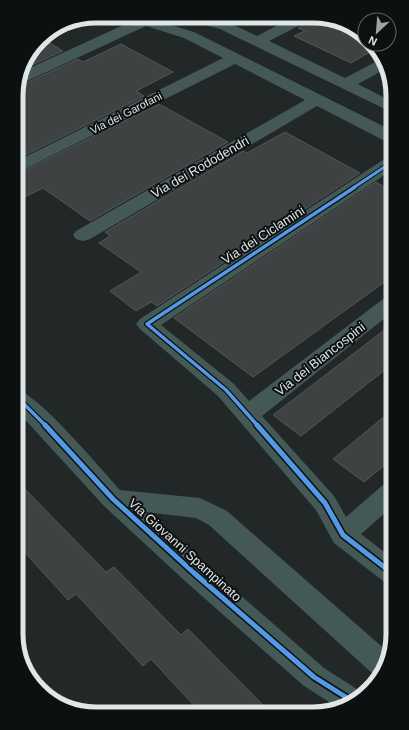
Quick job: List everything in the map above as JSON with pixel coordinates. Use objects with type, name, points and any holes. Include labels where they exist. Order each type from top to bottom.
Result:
[{"type":"street","points":[[26,76],[141,23]]},
{"type":"street","points":[[151,23],[189,35],[386,134]]},
{"type":"street","points":[[214,23],[225,26],[386,105]]},
{"type":"street","points":[[256,42],[293,23]]},
{"type":"street","name":"Via dei Garofani","points":[[23,165],[234,58]]},
{"type":"street","points":[[345,85],[380,65]]},
{"type":"street","name":"Via dei Rododendri","points":[[83,235],[318,99]]},
{"type":"street","name":"Via dei Ciclamini","points":[[249,414],[226,390],[147,324],[386,166]]},
{"type":"street","name":"Via dei Biancospini","points":[[249,414],[386,307]]},
{"type":"street","name":"Via Giovanni Spampinato","points":[[23,403],[113,498],[194,573],[314,677],[348,699]]},
{"type":"street","points":[[249,414],[325,503],[343,535],[386,567]]},
{"type":"street","points":[[343,535],[386,497]]},
{"type":"street","name":"Via Giovanni Spampinato","points":[[113,498],[190,507],[209,512],[232,530],[380,663]]},
{"type":"building","points":[[307,23],[328,24],[346,30],[357,38],[357,52],[370,52],[351,63],[294,36],[305,31],[298,28]]},
{"type":"building","points":[[47,42],[63,51],[29,66],[35,55]]},
{"type":"building","points":[[121,44],[173,72],[136,91],[144,96],[23,156],[24,83],[78,59],[83,62]]},
{"type":"building","points":[[159,104],[228,142],[90,221],[43,188],[23,198],[23,171]]},
{"type":"building","points":[[285,132],[360,173],[157,306],[151,302],[136,311],[110,291],[141,272],[99,243],[110,236],[105,232],[243,151],[247,153]]},
{"type":"building","points":[[376,182],[386,188],[386,281],[253,377],[174,318]]},
{"type":"building","points":[[386,329],[386,369],[301,436],[273,415]]},
{"type":"building","points":[[386,415],[386,464],[364,482],[333,459]]},
{"type":"building","points":[[23,487],[106,572],[114,567],[181,635],[188,629],[265,707],[195,707],[151,659],[143,666],[76,594],[68,600],[23,550]]},
{"type":"cycle path","points":[[386,166],[147,324],[226,390],[325,503],[343,535],[386,568]]},
{"type":"cycle path","points":[[23,403],[54,434],[113,499],[194,573],[314,677],[348,699]]}]
